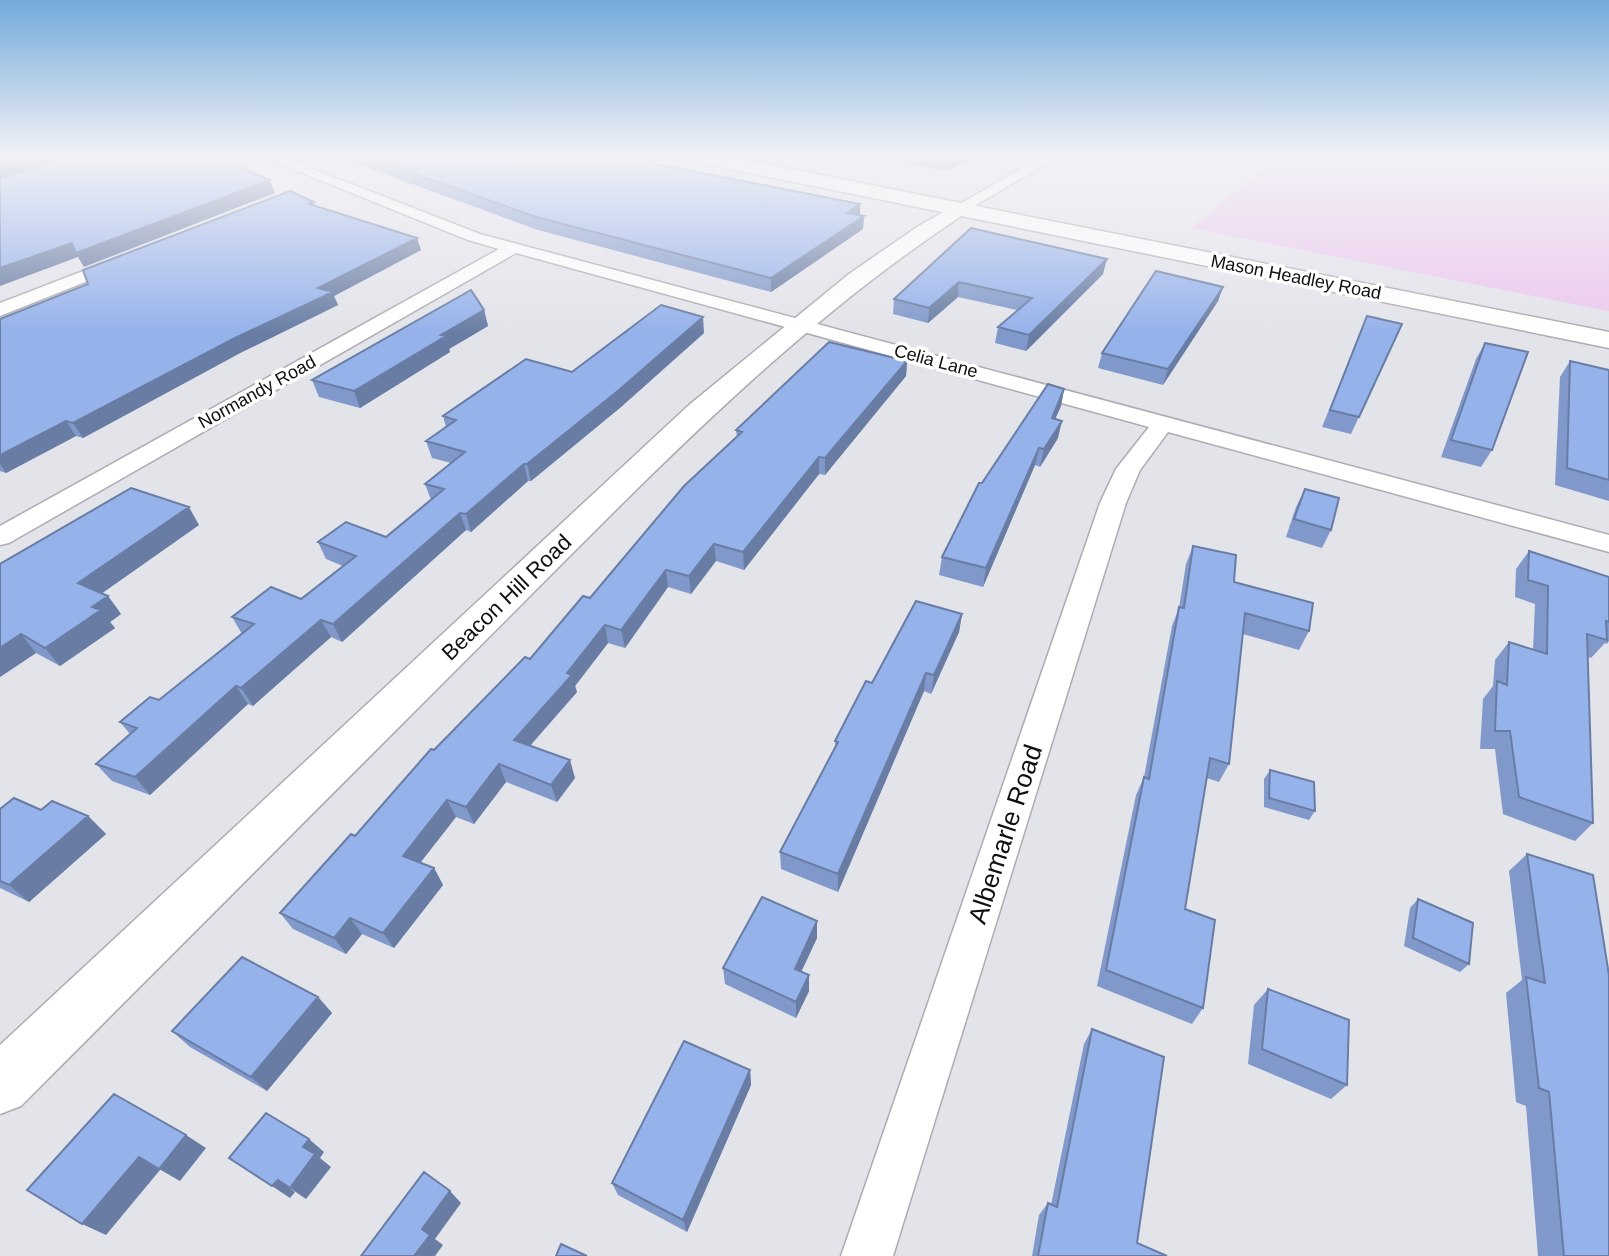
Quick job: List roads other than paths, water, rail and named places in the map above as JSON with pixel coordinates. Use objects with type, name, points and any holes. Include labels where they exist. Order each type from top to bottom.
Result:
[{"type":"main road","name":"Mason Headley Road","points":[[992,216],[1609,340]]},
{"type":"street","name":"Celia Lane","points":[[414,216],[513,248],[1609,544]]},
{"type":"street","name":"Beacon Hill Road","points":[[0,1085],[699,411],[798,323],[879,262],[949,216]]},
{"type":"street","name":"Normandy Road","points":[[0,537],[513,248]]},
{"type":"street","points":[[0,310],[143,253]]},
{"type":"street","name":"Albemarle Road","points":[[867,1256],[1113,503],[1128,469],[1164,422]]}]
